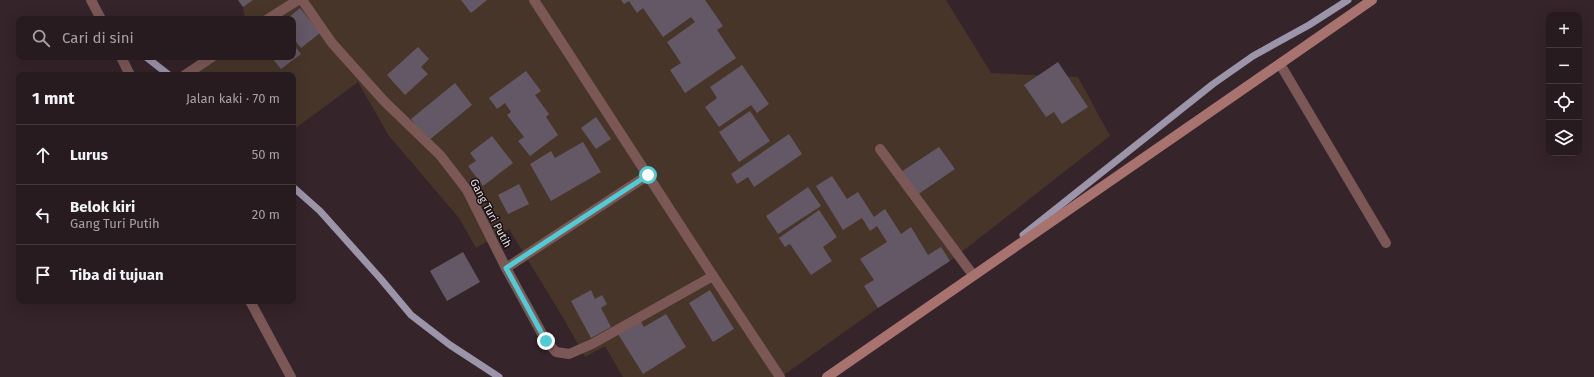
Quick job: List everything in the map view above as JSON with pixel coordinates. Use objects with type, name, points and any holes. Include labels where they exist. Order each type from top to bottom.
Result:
[{"type":"street","points":[[91,0],[99,16]]},
{"type":"street","points":[[273,16],[298,0]]},
{"type":"street","name":"Gang Turi Putih","points":[[302,0],[332,43],[384,101],[440,155],[467,190],[506,268],[546,341],[556,352],[569,354],[592,344],[713,276]]},
{"type":"street","points":[[534,0],[780,377]]},
{"type":"street","points":[[827,377],[1372,0]]},
{"type":"street","points":[[122,60],[128,72]]},
{"type":"street","points":[[190,72],[208,60]]},
{"type":"street","points":[[1280,64],[1386,243]]},
{"type":"street","points":[[880,149],[973,275]]},
{"type":"street","points":[[506,268],[648,175]]},
{"type":"street","points":[[252,304],[291,377]]},
{"type":"shaded area","points":[[238,0],[946,0],[991,73],[1078,77],[1110,136],[950,261],[878,308],[781,377],[623,377],[605,346],[585,357],[509,229],[476,248],[459,218],[389,136],[358,82],[296,128],[296,72],[190,72],[208,60],[296,60],[296,16],[244,16],[243,7]]},
{"type":"building","points":[[238,0],[253,0],[243,7]]},
{"type":"building","points":[[461,0],[487,0],[471,13]]},
{"type":"building","points":[[621,0],[705,0],[723,26],[717,30],[736,58],[685,93],[670,70],[681,63],[667,42],[695,22],[691,17],[663,37],[643,8],[637,13],[629,1],[624,4]]},
{"type":"building","points":[[300,8],[320,33],[301,48],[296,42],[296,16],[291,16]]},
{"type":"building","points":[[418,47],[429,59],[421,67],[428,74],[405,95],[387,75]]},
{"type":"building","points":[[296,48],[301,54],[296,58]]},
{"type":"building","points":[[274,60],[293,60],[281,69]]},
{"type":"building","points":[[1058,62],[1088,107],[1062,124],[1054,112],[1046,117],[1024,85]]},
{"type":"building","points":[[742,65],[769,104],[757,113],[751,105],[719,127],[705,107],[717,98],[710,87]]},
{"type":"building","points":[[526,71],[541,91],[535,95],[549,114],[546,117],[558,135],[530,156],[518,141],[524,137],[507,115],[511,112],[505,103],[497,109],[489,98]]},
{"type":"building","points":[[455,83],[472,105],[428,141],[411,119]]},
{"type":"building","points":[[750,111],[770,141],[739,162],[719,132]]},
{"type":"building","points":[[596,117],[611,139],[596,149],[581,128]]},
{"type":"building","points":[[789,134],[802,154],[754,187],[748,177],[737,184],[731,174]]},
{"type":"building","points":[[492,136],[513,163],[483,186],[468,166],[476,161],[470,153]]},
{"type":"building","points":[[583,142],[601,172],[551,201],[530,164],[551,151],[555,158]]},
{"type":"building","points":[[939,147],[955,169],[917,195],[901,172]]},
{"type":"building","points":[[832,176],[847,199],[858,192],[874,217],[885,209],[901,234],[911,227],[928,255],[941,247],[950,261],[878,308],[864,286],[874,280],[860,259],[887,242],[877,226],[870,231],[862,218],[843,230],[816,186]]},
{"type":"building","points":[[519,184],[529,204],[508,214],[498,195]]},
{"type":"building","points":[[808,187],[821,206],[778,234],[766,216]]},
{"type":"building","points":[[819,210],[837,237],[823,247],[832,261],[811,275],[790,244],[785,247],[779,238]]},
{"type":"building","points":[[463,252],[480,282],[447,301],[430,271]]},
{"type":"building","points":[[591,290],[595,299],[602,295],[607,304],[601,308],[611,327],[591,338],[571,301]]},
{"type":"building","points":[[710,290],[734,329],[713,342],[689,303]]},
{"type":"building","points":[[666,314],[686,347],[643,374],[618,334],[640,320],[644,327]]},
{"type":"waterway","points":[[1023,235],[1213,84],[1253,56],[1309,25],[1348,0]]},
{"type":"waterway","points":[[150,60],[165,72]]},
{"type":"waterway","points":[[296,190],[320,211],[411,315],[450,345],[499,377]]},
{"type":"route","points":[[546,341],[506,268],[648,175]]}]
